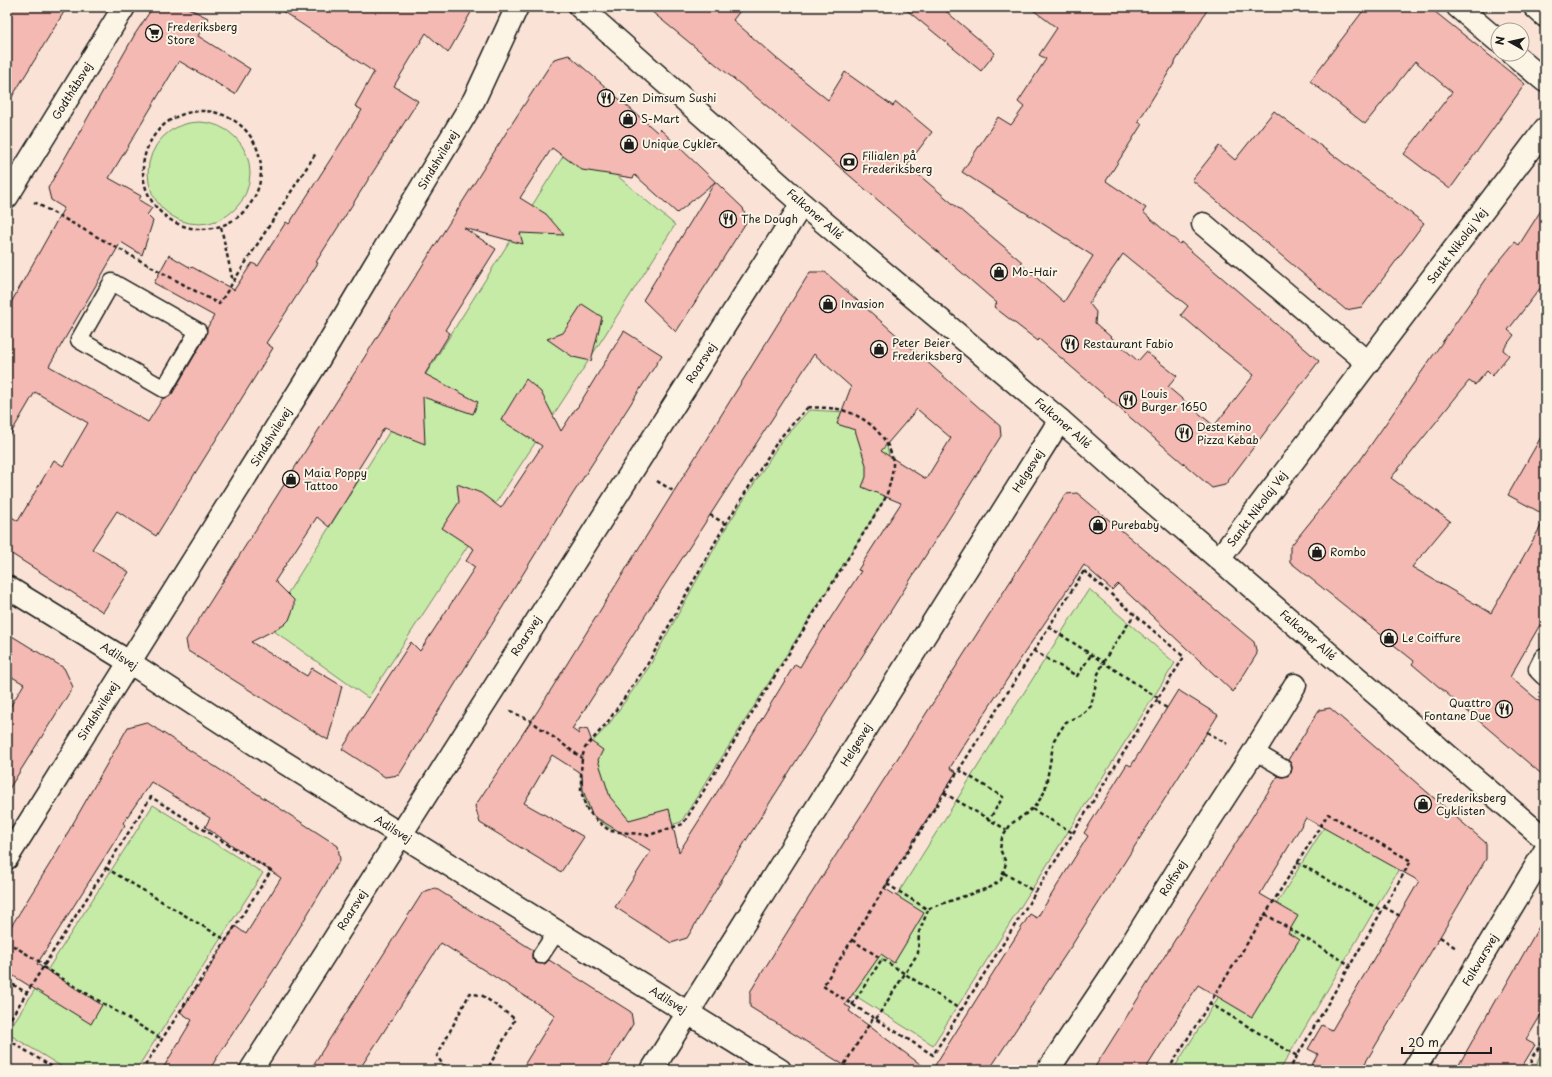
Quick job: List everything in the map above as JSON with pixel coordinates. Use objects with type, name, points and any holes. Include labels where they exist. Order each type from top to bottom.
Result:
[{"type":"street","name":"Godthåbsvej","points":[[11,182],[124,7]]},
{"type":"street","name":"Sindshvilevej","points":[[7,858],[316,364],[474,100],[517,7]]},
{"type":"street","name":"Falkoner Allé","points":[[580,7],[802,204],[1060,420],[1143,494],[1545,839]]},
{"type":"street","points":[[1458,7],[1490,34]]},
{"type":"street","points":[[1535,7],[1545,16]]},
{"type":"street","points":[[1522,62],[1545,81]]},
{"type":"street","name":"Sankt Nikolaj Vej","points":[[1219,559],[1545,129]]},
{"type":"street","name":"Roarsvej","points":[[251,1070],[400,833],[802,204]]},
{"type":"street","points":[[1203,224],[1368,363]]},
{"type":"street","name":"Helgesvej","points":[[652,1070],[1060,420]]},
{"type":"street","name":"Adilsvej","points":[[7,587],[780,1070]]},
{"type":"street","points":[[1545,659],[1540,669],[1545,674]]},
{"type":"street","name":"Rolfsvej","points":[[1048,1070],[1124,955],[1295,685]]},
{"type":"street","name":"Folkvarsvej","points":[[1414,1070],[1545,850]]},
{"type":"lane","points":[[112,282],[198,331],[164,389],[79,340],[112,282]]},
{"type":"lane","points":[[1254,751],[1283,768]]},
{"type":"lane","points":[[541,955],[557,931]]},
{"type":"path","points":[[204,110],[224,115],[242,126],[255,142],[261,162],[261,182],[256,195],[253,202],[239,217],[221,227],[200,230],[180,226],[163,214],[150,198],[144,179],[144,158],[152,139],[165,123],[184,114],[204,110]]},
{"type":"path","points":[[11,182],[219,304],[316,153]]},
{"type":"path","points":[[221,227],[234,282]]},
{"type":"path","points":[[808,407],[844,410],[863,419],[878,432],[888,447],[893,463],[886,497],[683,824],[649,835],[610,831],[597,821],[586,808],[581,791],[582,758],[585,748],[607,723],[647,665],[726,524],[779,439],[808,407]]},
{"type":"path","points":[[710,516],[726,524]]},
{"type":"path","points":[[1084,571],[1134,615],[1184,657],[933,1055],[823,986],[1084,571]]},
{"type":"path","points":[[887,884],[927,909],[992,887],[1001,880],[1006,863],[1000,849],[1002,838],[1011,824],[1037,804],[1045,791],[1054,740],[1066,722],[1081,715],[1091,706],[1098,674],[1134,615]]},
{"type":"path","points":[[1048,627],[1158,698],[1160,704],[1167,708]]},
{"type":"path","points":[[1034,651],[1077,676],[1091,655]]},
{"type":"path","points":[[486,699],[531,721],[582,758]]},
{"type":"path","points":[[958,770],[1002,797],[989,820]]},
{"type":"path","points":[[944,793],[1007,830]]},
{"type":"path","points":[[7,1024],[151,797],[271,871],[142,1070]]},
{"type":"path","points":[[1032,809],[1073,833]]},
{"type":"path","points":[[1168,1070],[1328,814],[1411,861],[1288,1070]]},
{"type":"path","points":[[1298,862],[1382,911]]},
{"type":"path","points":[[106,868],[226,940]]},
{"type":"path","points":[[1004,873],[1036,892]]},
{"type":"path","points":[[1384,907],[1402,917]]},
{"type":"path","points":[[841,1070],[918,953],[919,932],[930,908]]},
{"type":"path","points":[[1265,914],[1350,965]]},
{"type":"path","points":[[852,940],[961,1010]]},
{"type":"path","points":[[7,942],[162,1039]]},
{"type":"path","points":[[852,1005],[882,959]]},
{"type":"path","points":[[7,982],[27,993]]},
{"type":"path","points":[[452,1070],[443,1065],[437,1056],[470,993],[482,996],[516,1019],[487,1070]]},
{"type":"path","points":[[1209,1003],[1297,1056]]},
{"type":"path","points":[[7,1039],[57,1070]]},
{"type":"path","points":[[1531,1070],[1532,1057],[1545,1039]]},
{"type":"green space","points":[[199,122],[218,126],[235,137],[246,154],[250,173],[246,192],[235,209],[218,220],[199,224],[180,220],[163,209],[152,192],[148,173],[152,154],[163,137],[180,126]]},
{"type":"green space","points":[[574,139],[675,225],[571,388],[368,698],[267,626]]},
{"type":"green space","points":[[809,410],[845,412],[876,432],[887,447],[891,464],[886,497],[681,822],[648,832],[611,829],[598,820],[587,807],[582,791],[581,773],[586,749],[609,724],[649,667],[724,531],[781,441]]},
{"type":"green space","points":[[1089,589],[1175,663],[933,1045],[840,986]]},
{"type":"green space","points":[[153,805],[263,873],[136,1070],[67,1070],[7,1033]]},
{"type":"green space","points":[[1333,813],[1406,857],[1280,1070],[1173,1070]]},
{"type":"green space","points":[[1545,1049],[1545,1070],[1536,1070],[1538,1059]]},
{"type":"building","points":[[13,7],[67,7],[7,105],[7,17]]},
{"type":"building","points":[[153,7],[186,7],[208,18],[198,36],[250,69],[235,94],[179,61],[109,178],[141,196],[139,200],[152,208],[147,215],[153,221],[142,255],[121,242],[49,366],[148,422],[163,398],[172,394],[206,336],[207,328],[214,316],[154,283],[169,255],[234,290],[252,263],[258,266],[286,222],[289,224],[362,110],[355,106],[374,72],[276,7],[474,7],[448,53],[426,33],[394,86],[418,101],[316,262],[318,263],[266,343],[273,348],[156,536],[117,511],[92,549],[129,572],[103,612],[7,551],[7,514],[18,521],[54,460],[63,466],[88,423],[35,392],[7,440],[7,310],[64,208],[51,200],[48,188],[135,34]]},
{"type":"building","points":[[646,7],[743,7],[733,20],[776,58],[828,100],[845,72],[893,106],[896,102],[932,132],[907,165],[1022,262],[1021,264],[1064,302],[1093,256],[962,172],[998,117],[1011,125],[1024,107],[1018,102],[1046,59],[1039,55],[1057,28],[1029,7],[1209,7],[1138,122],[1142,124],[1106,181],[1146,208],[1143,212],[1180,244],[1181,242],[1319,361],[1225,485],[1212,488],[1039,339],[1038,341],[994,307],[997,303],[806,138]],"holes":[[[1123,254],[1188,306],[1181,315],[1254,375],[1214,426],[1168,387],[1177,376],[1146,352],[1138,361],[1095,323],[1096,312],[1089,303]]]},
{"type":"building","points":[[903,7],[941,7],[995,53],[981,71]]},
{"type":"building","points":[[1366,7],[1429,7],[1490,56],[1490,62],[1498,62],[1525,84],[1450,189],[1404,154],[1452,92],[1415,61],[1365,124],[1310,81]]},
{"type":"building","points":[[569,55],[657,132],[660,129],[743,208],[747,221],[676,332],[643,300],[715,182],[677,213],[635,175],[633,178],[582,170],[552,148],[520,198],[546,214],[564,235],[520,233],[523,244],[464,228],[496,249],[445,330],[450,333],[425,374],[478,402],[473,414],[423,397],[425,444],[384,428],[354,476],[359,479],[329,527],[317,517],[275,581],[294,600],[294,607],[289,620],[284,625],[251,642],[307,676],[312,668],[342,686],[328,740],[188,651],[186,640],[554,59]]},
{"type":"building","points":[[1274,111],[1424,223],[1362,307],[1346,310],[1192,180],[1219,146],[1235,160]]},
{"type":"building","points":[[1545,204],[1545,282],[1508,330],[1514,335],[1503,350],[1509,355],[1492,376],[1487,371],[1475,385],[1469,381],[1391,478],[1450,521],[1412,567],[1491,613],[1545,519],[1545,616],[1510,677],[1545,706],[1545,777],[1412,664],[1414,661],[1290,562],[1290,547],[1361,459],[1496,265],[1515,242],[1519,245]]},
{"type":"building","points":[[810,272],[825,272],[1000,426],[1001,436],[740,850],[687,938],[671,943],[615,907],[651,851],[592,815],[583,790],[582,774],[552,755],[524,803],[584,837],[561,872],[480,823],[475,806],[539,709]],"holes":[[[814,354],[851,387],[837,424],[855,430],[866,465],[866,477],[862,487],[901,503],[858,570],[861,571],[800,667],[795,664],[679,852],[669,809],[629,820],[610,797],[598,760],[603,750],[592,742],[587,728],[579,730],[579,734],[572,729]],[[917,409],[951,438],[926,479],[881,451]]]},
{"type":"building","points":[[582,304],[602,317],[591,361],[573,357],[547,339],[563,333]]},
{"type":"building","points":[[624,331],[662,355],[560,514],[399,775],[385,777],[342,749],[411,642],[420,651],[475,567],[466,561],[474,549],[442,528],[459,502],[457,484],[481,493],[501,508],[542,446],[501,420],[526,379],[541,392],[561,431],[577,408]]},
{"type":"building","points":[[1545,430],[1545,515],[1508,495]]},
{"type":"building","points":[[1077,493],[1254,642],[1257,654],[1233,692],[1118,584],[1112,590],[1084,565],[960,751],[950,768],[956,772],[884,888],[924,913],[894,963],[881,954],[845,1005],[851,1008],[849,1011],[928,1070],[852,1070],[750,1007],[750,992],[1066,494]]},
{"type":"building","points":[[7,633],[64,668],[73,687],[7,792],[7,712],[24,684],[7,674]]},
{"type":"building","points":[[1178,690],[1218,715],[1072,945],[989,1070],[932,1070],[1030,914],[1037,918],[1088,836],[1084,833],[1127,764],[1131,766]]},
{"type":"building","points":[[1330,708],[1486,843],[1486,859],[1361,1070],[1309,1070],[1318,1054],[1308,1049],[1322,1025],[1332,1030],[1419,881],[1306,818],[1260,894],[1298,916],[1288,933],[1299,940],[1252,1017],[1198,985],[1145,1070],[1093,1070],[1278,776],[1283,777],[1291,773],[1291,763],[1288,760],[1319,710]]},
{"type":"building","points":[[146,722],[338,846],[340,860],[277,965],[209,1070],[162,1070],[192,1020],[180,1012],[208,972],[235,926],[246,934],[281,878],[205,827],[210,818],[151,782],[123,823],[125,825],[37,964],[102,1005],[91,1024],[7,972],[7,933],[51,862],[128,727]]},
{"type":"building","points":[[435,888],[533,950],[532,959],[536,963],[545,964],[549,960],[631,1012],[633,1024],[604,1070],[521,1070],[555,1015],[441,943],[359,1070],[310,1070],[423,892]]},
{"type":"building","points":[[1545,916],[1545,1008],[1526,1040],[1535,1045],[1520,1070],[1456,1070],[1496,999],[1502,992]]},
{"type":"place","name":"Frederiksberg Store","points":[[154,33]]},
{"type":"place","name":"Zen Dimsum Sushi","points":[[606,98]]},
{"type":"place","name":"S-Mart","points":[[628,119]]},
{"type":"place","name":"Unique Cykler","points":[[629,144]]},
{"type":"place","name":"Filialen på Frederiksberg","points":[[849,162]]},
{"type":"place","name":"The Dough","points":[[728,219]]},
{"type":"place","name":"Mo-Hair","points":[[999,272]]},
{"type":"place","name":"Invasion","points":[[828,304]]},
{"type":"place","name":"Restaurant Fabio","points":[[1070,344]]},
{"type":"place","name":"Peter Beier Frederiksberg","points":[[879,349]]},
{"type":"place","name":"Louis Burger 1650","points":[[1128,400]]},
{"type":"place","name":"Destemino Pizza Kebab","points":[[1184,433]]},
{"type":"place","name":"Maia Poppy Tattoo","points":[[291,479]]},
{"type":"place","name":"Purebaby","points":[[1098,525]]},
{"type":"place","name":"Rombo","points":[[1317,552]]},
{"type":"place","name":"Le Coiffure","points":[[1389,638]]},
{"type":"place","name":"Quattro Fontane Due","points":[[1504,709]]},
{"type":"place","name":"Frederiksberg Cyklisten","points":[[1423,804]]}]
